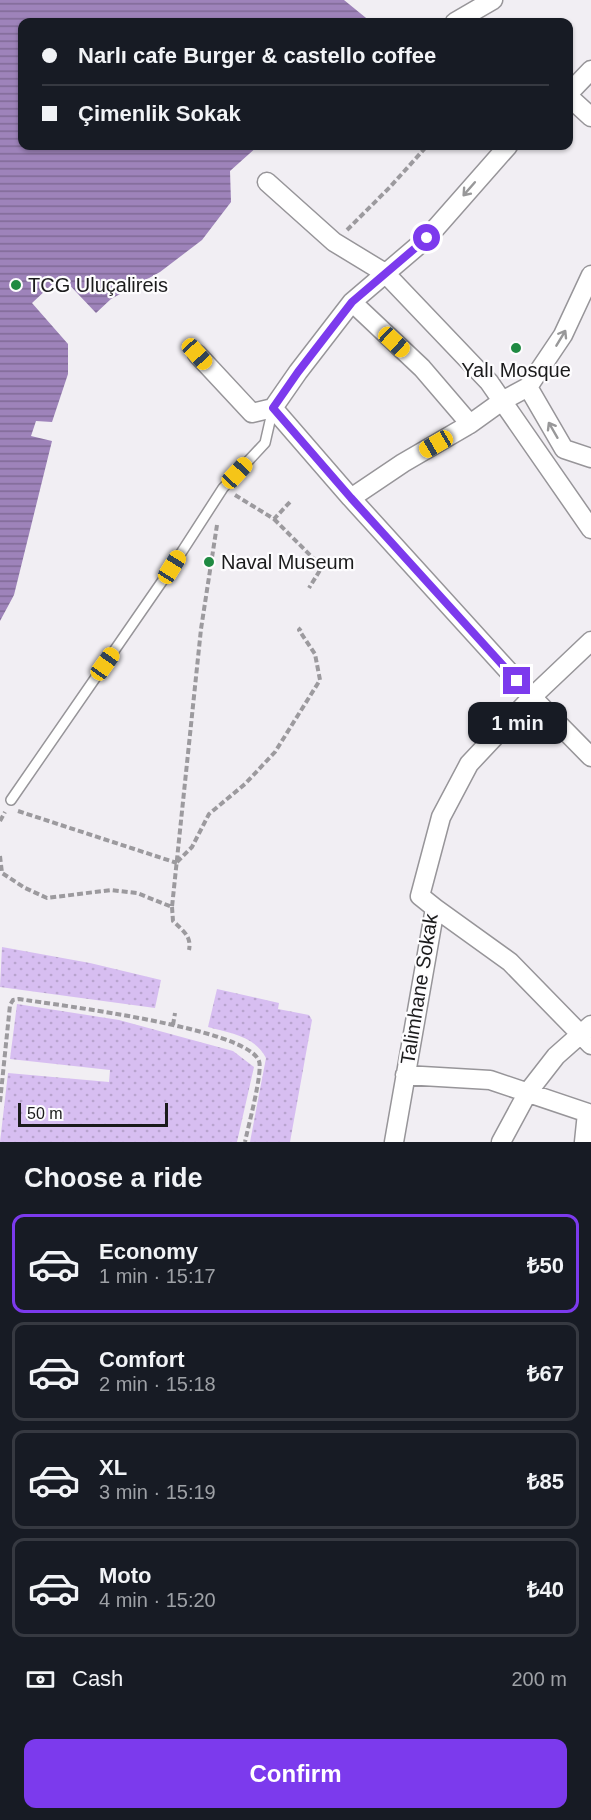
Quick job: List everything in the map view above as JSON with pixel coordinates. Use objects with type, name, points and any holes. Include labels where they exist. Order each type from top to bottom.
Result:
[{"type":"street","points":[[462,18],[493,0]]},
{"type":"street","points":[[573,90],[591,70]]},
{"type":"street","points":[[573,100],[591,117]]},
{"type":"street","points":[[197,354],[252,413],[273,408],[352,302],[427,238],[504,150]]},
{"type":"street","points":[[267,182],[334,242],[386,273],[489,382],[591,530]]},
{"type":"street","points":[[351,498],[403,463],[528,387],[563,336],[591,275]]},
{"type":"street","points":[[352,302],[422,368],[470,424]]},
{"type":"street","points":[[528,387],[564,449],[591,458]]},
{"type":"street","points":[[273,408],[351,498],[532,697],[591,757]]},
{"type":"street","points":[[532,697],[591,641]]},
{"type":"street","name":"Talimhane Sokak","points":[[394,1142],[435,908],[420,896],[441,818],[469,764],[532,697]]},
{"type":"street","points":[[435,908],[510,962],[587,1035],[556,1056],[528,1092],[501,1142]]},
{"type":"street","points":[[405,1075],[490,1080],[589,1113],[584,1142]]},
{"type":"lane","points":[[9,804],[172,567],[223,488],[265,443],[273,408]]},
{"type":"path","points":[[334,242],[390,187],[423,150]]},
{"type":"path","points":[[223,488],[274,519],[321,567],[309,588]]},
{"type":"path","points":[[274,519],[290,502]]},
{"type":"path","points":[[189,950],[188,936],[173,921],[172,907],[201,629],[218,523]]},
{"type":"path","points":[[177,863],[192,847],[209,814],[245,784],[275,752],[321,680],[315,654],[299,630],[301,628]]},
{"type":"path","points":[[0,821],[9,804]]},
{"type":"path","points":[[17,811],[177,863]]},
{"type":"path","points":[[0,856],[2,873],[25,888],[47,898],[111,890],[137,893],[172,907]]},
{"type":"path","points":[[0,1102],[10,1005],[13,1000],[141,1017],[238,1044],[255,1055],[260,1068],[245,1142]]},
{"type":"path","points":[[173,1025],[176,1013]]},
{"type":"shaded area","points":[[0,0],[344,0],[366,18],[18,18],[18,150],[254,150],[230,171],[231,202],[202,240],[160,272],[111,299],[96,313],[61,276],[32,303],[68,344],[68,374],[52,422],[36,421],[31,436],[52,441],[14,595],[0,621]]},
{"type":"shaded area","points":[[2,947],[90,963],[161,980],[155,1008],[0,987]]},
{"type":"shaded area","points":[[217,989],[279,1003],[278,1009],[309,1015],[312,1020],[290,1142],[250,1142],[266,1058],[249,1040],[208,1027]]},
{"type":"shaded area","points":[[17,1004],[119,1020],[233,1051],[254,1067],[237,1142],[0,1142],[8,1073],[109,1082],[110,1070],[10,1059]]},
{"type":"place","name":"TCG Uluçalireis","points":[[16,285]]},
{"type":"place","name":"Yalı Mosque","points":[[516,348]]},
{"type":"place","name":"Naval Museum","points":[[209,562]]},
{"type":"route","points":[[427,238],[352,302],[273,408],[351,498],[517,681]]}]
